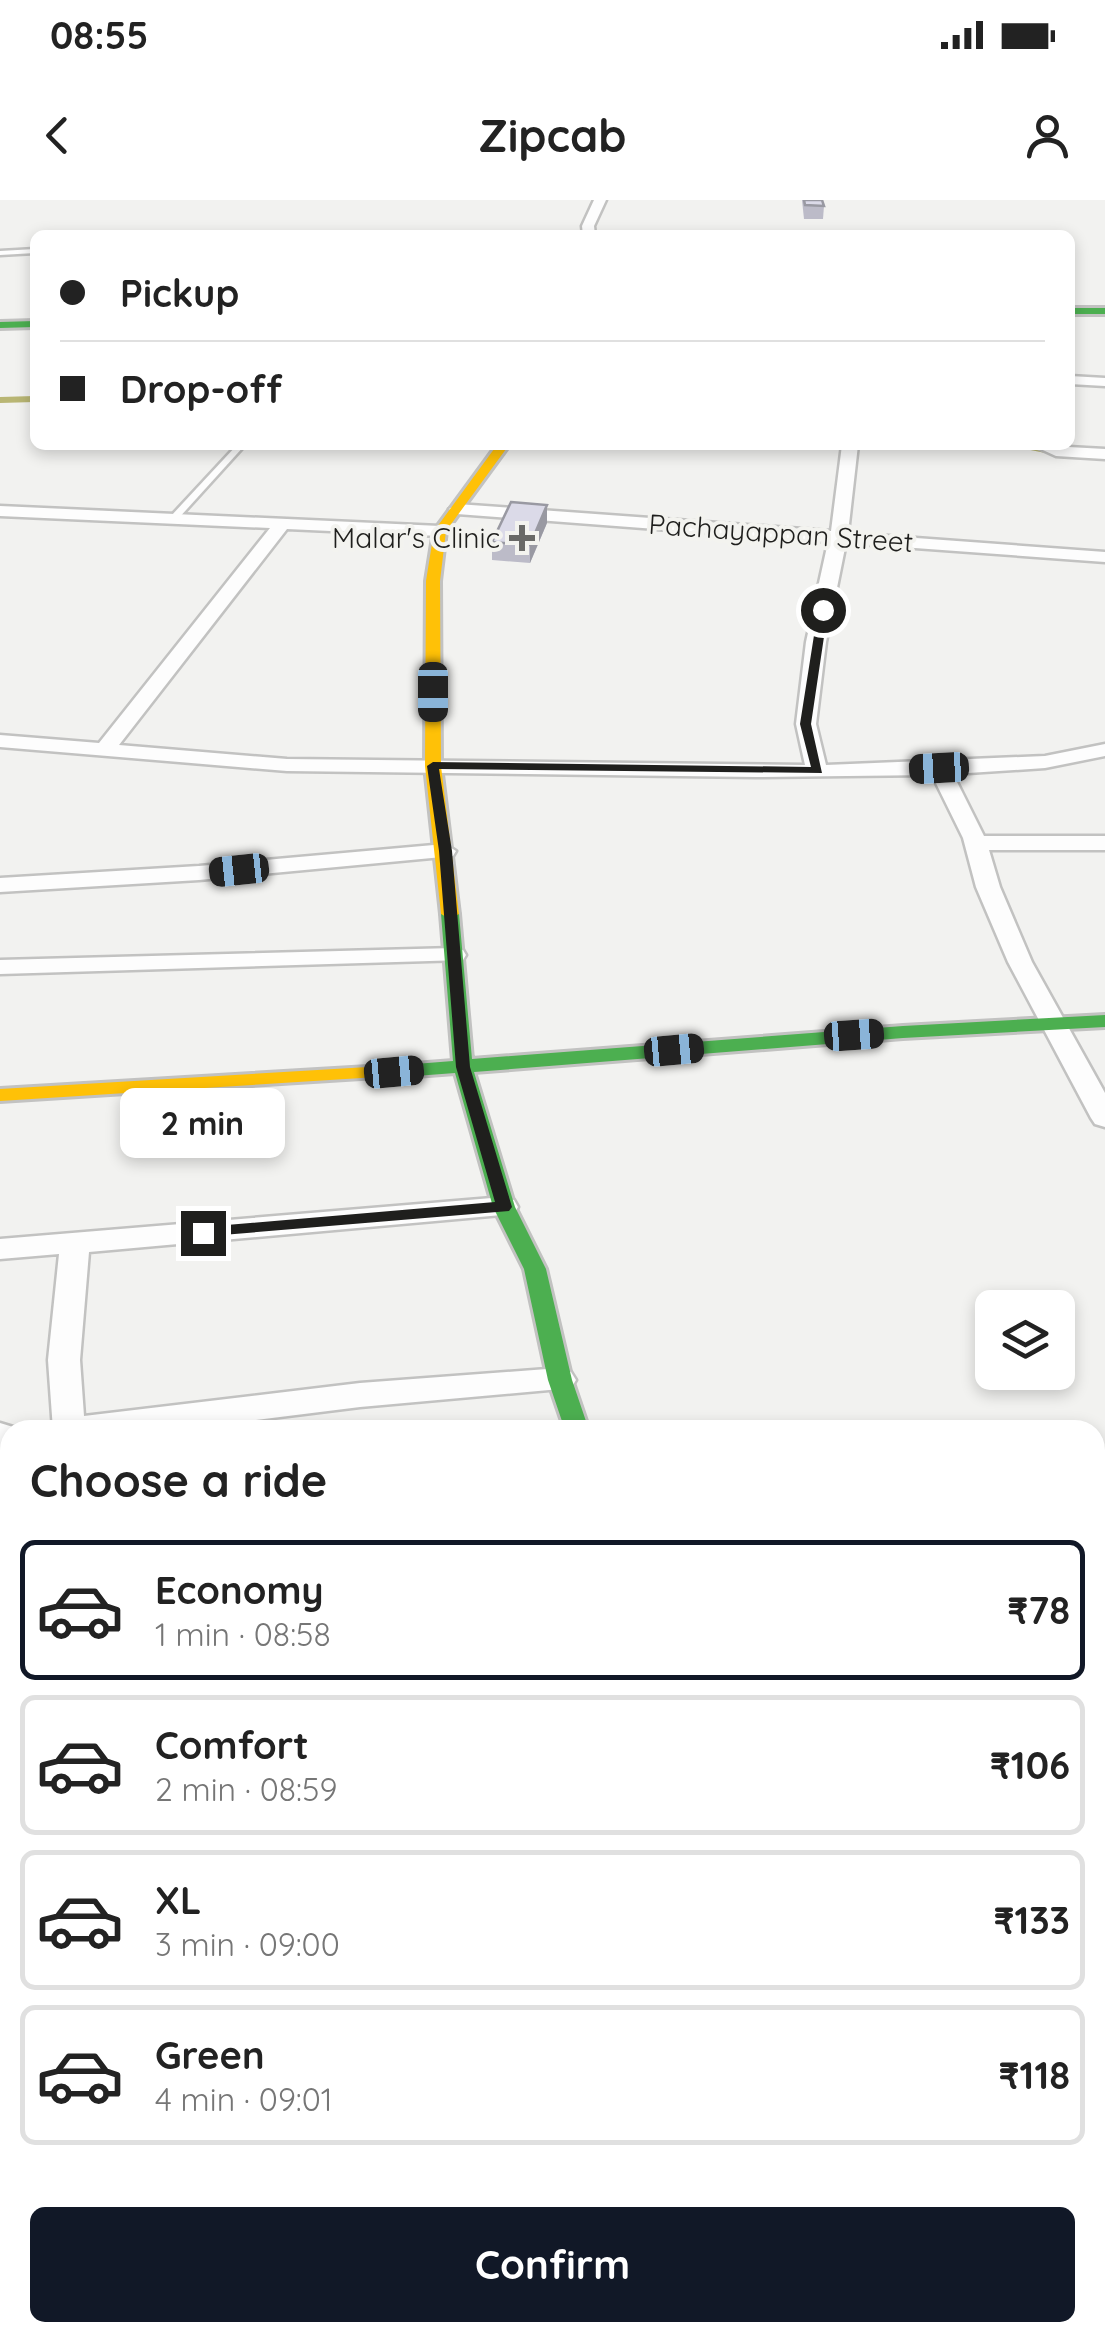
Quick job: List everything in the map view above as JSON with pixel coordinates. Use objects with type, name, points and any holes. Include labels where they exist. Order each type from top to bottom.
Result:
[{"type":"street","points":[[588,230],[600,200]]},
{"type":"street","points":[[1075,310],[1105,311]]},
{"type":"street","points":[[0,325],[30,324]]},
{"type":"street","points":[[1075,380],[1105,382]]},
{"type":"street","points":[[498,450],[440,531],[432,580],[433,766],[446,851],[463,1067],[504,1207],[534,1269],[560,1380],[574,1420]]},
{"type":"street","points":[[818,771],[806,724],[816,642],[846,500],[850,450]]},
{"type":"street","points":[[1056,450],[1105,454]]},
{"type":"street","name":"Pachayappan Street","points":[[457,509],[1105,558]]},
{"type":"street","points":[[0,510],[440,531]]},
{"type":"street","points":[[104,750],[283,524]]},
{"type":"street","points":[[0,741],[288,765],[818,771],[1045,762],[1105,750]]},
{"type":"street","points":[[939,768],[1050,1022],[1105,1118]]},
{"type":"street","points":[[975,843],[1105,843]]},
{"type":"street","points":[[0,885],[199,874],[446,851]]},
{"type":"street","points":[[0,967],[454,955]]},
{"type":"street","points":[[0,1095],[1105,1021]]},
{"type":"street","points":[[0,1249],[504,1207]]},
{"type":"street","points":[[71,1420],[64,1360],[75,1244]]},
{"type":"street","points":[[152,1420],[360,1394],[560,1380]]},
{"type":"lane","points":[[0,254],[30,251]]},
{"type":"lane","points":[[174,518],[236,450]]},
{"type":"building","points":[[804,200],[822,200],[824,206],[805,205]]},
{"type":"building","points":[[511,502],[547,505],[530,545],[492,542]]},
{"type":"waterway","points":[[0,400],[30,399]]},
{"type":"waterway","points":[[1046,450],[1066,454]]},
{"type":"traffic: fast","points":[[1075,311],[1105,311]]},
{"type":"traffic: fast","points":[[0,325],[30,324]]},
{"type":"traffic: fast","points":[[450,914],[463,1067],[504,1207],[535,1269],[560,1380],[574,1420]]},
{"type":"traffic: fast","points":[[402,1071],[903,1032],[1105,1021]]},
{"type":"traffic: slow","points":[[450,914],[433,766],[433,581],[440,531],[499,450]]},
{"type":"traffic: slow","points":[[0,1095],[402,1071]]},
{"type":"place","name":"Malar's Clinic","points":[[522,538]]},
{"type":"route","points":[[203,1233],[504,1207],[463,1067],[446,851],[433,766],[818,771],[806,724],[823,610]]}]
